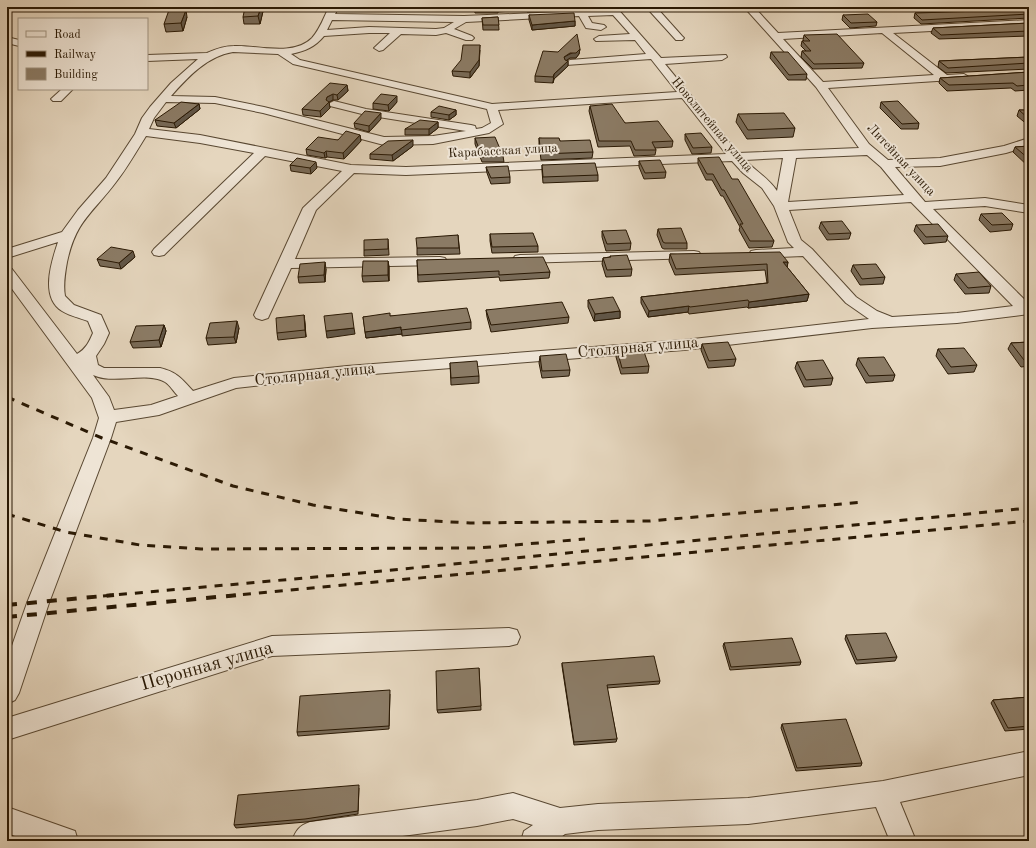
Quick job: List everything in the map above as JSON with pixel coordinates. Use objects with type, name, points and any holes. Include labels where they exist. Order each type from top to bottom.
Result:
[{"type":"street","points":[[651,7],[679,38]]},
{"type":"street","name":"Литейная улица","points":[[749,7],[820,85],[865,147],[885,164],[919,202],[1027,309]]},
{"type":"street","points":[[297,62],[297,53],[312,44],[320,33],[331,12],[464,19],[582,13],[615,8]]},
{"type":"street","name":"Новолитейная улица","points":[[615,8],[735,157],[747,170],[767,185],[781,206],[795,242],[807,252],[851,300],[872,314],[890,322]]},
{"type":"street","points":[[582,13],[589,26],[601,27]]},
{"type":"street","points":[[320,33],[369,30],[436,32],[447,30],[464,19]]},
{"type":"street","points":[[776,36],[1029,23]]},
{"type":"street","points":[[447,30],[469,38]]},
{"type":"street","points":[[884,30],[944,78]]},
{"type":"street","points":[[379,48],[397,32]]},
{"type":"street","points":[[599,39],[638,37]]},
{"type":"street","points":[[7,40],[18,43]]},
{"type":"street","points":[[148,58],[207,56],[229,49],[292,51],[304,48]]},
{"type":"street","points":[[280,51],[297,62],[492,107],[685,95]]},
{"type":"street","points":[[41,317],[56,295],[57,276],[67,235],[77,219],[102,191],[124,161],[142,132],[148,119],[175,86],[207,56]]},
{"type":"street","points":[[570,63],[722,57]]},
{"type":"street","points":[[820,85],[975,76]]},
{"type":"street","points":[[57,99],[67,90]]},
{"type":"street","points":[[164,99],[222,101],[264,110],[384,141],[433,140],[486,131],[497,124],[492,107]]},
{"type":"street","points":[[334,104],[366,112],[486,131]]},
{"type":"street","name":"Карабасская улица","points":[[142,132],[200,139],[262,153],[351,169],[406,171],[869,151]]},
{"type":"street","points":[[885,164],[942,166],[1029,142]]},
{"type":"street","points":[[159,252],[262,153]]},
{"type":"street","points":[[790,154],[781,206],[919,202],[985,202],[1029,209]]},
{"type":"street","points":[[262,315],[310,208],[351,169]]},
{"type":"street","points":[[7,254],[67,235]]},
{"type":"street","points":[[744,254],[807,252]]},
{"type":"street","points":[[507,259],[705,255]]},
{"type":"street","points":[[286,264],[452,260]]},
{"type":"street","points":[[7,272],[41,317],[90,368],[102,373],[160,373],[173,379],[189,398]]},
{"type":"street","points":[[56,295],[63,305],[95,318],[101,333],[96,346],[81,359]]},
{"type":"street","points":[[836,327],[849,314],[851,300]]},
{"type":"street","name":"Столярная улица","points":[[108,418],[122,414],[153,411],[234,383],[347,371],[684,345],[836,327],[957,318],[1027,309]]},
{"type":"street","points":[[7,693],[38,602],[102,438],[108,418],[100,397],[81,359]]},
{"type":"street","name":"Перонная улица","points":[[7,729],[272,646],[510,637]]},
{"type":"street","points":[[305,841],[310,836],[477,813],[513,806],[560,821],[598,816],[748,811],[884,793],[1029,764]]},
{"type":"street","points":[[884,793],[903,841]]},
{"type":"street","points":[[7,820],[65,841]]},
{"type":"street","points":[[534,841],[560,821]]},
{"type":"building","points":[[245,7],[261,7],[258,16],[243,17]]},
{"type":"building","points":[[665,7],[681,7],[681,8],[666,8]]},
{"type":"building","points":[[1015,9],[1029,9],[1029,14],[922,20],[915,13],[1016,10]]},
{"type":"building","points":[[169,10],[186,10],[181,23],[164,24]]},
{"type":"building","points":[[574,13],[575,21],[532,25],[529,15]]},
{"type":"building","points":[[868,14],[877,22],[851,23],[843,15]]},
{"type":"building","points":[[498,17],[499,25],[483,25],[482,18]]},
{"type":"building","points":[[1029,23],[1029,31],[941,35],[933,28]]},
{"type":"building","points":[[577,34],[580,49],[576,53],[570,53],[564,57],[565,60],[568,61],[554,74],[553,77],[535,76],[543,51],[558,52]]},
{"type":"building","points":[[837,34],[864,63],[814,64],[802,51],[811,51],[802,41],[810,41],[804,35]]},
{"type":"building","points":[[463,45],[480,45],[479,60],[470,72],[452,71],[461,60]]},
{"type":"building","points":[[771,52],[788,52],[807,74],[789,75]]},
{"type":"building","points":[[1029,57],[1029,63],[948,68],[939,61]]},
{"type":"building","points":[[1029,72],[1029,85],[1017,86],[1013,83],[949,85],[940,78]]},
{"type":"building","points":[[330,83],[347,85],[337,95],[333,94],[327,97],[326,100],[329,102],[320,111],[302,109]]},
{"type":"building","points":[[381,94],[397,96],[388,105],[373,103]]},
{"type":"building","points":[[898,101],[919,123],[902,124],[881,102]]},
{"type":"building","points":[[181,102],[199,104],[174,123],[155,120]]},
{"type":"building","points":[[612,104],[625,123],[658,121],[673,141],[652,142],[656,150],[635,150],[631,141],[599,141],[590,106]]},
{"type":"building","points":[[439,106],[456,110],[449,115],[431,112]]},
{"type":"building","points":[[1019,110],[1029,110],[1029,119]]},
{"type":"building","points":[[365,111],[381,113],[369,126],[354,123]]},
{"type":"building","points":[[784,113],[795,128],[748,130],[738,114]]},
{"type":"building","points":[[420,120],[438,122],[429,129],[405,129]]},
{"type":"building","points":[[346,131],[360,135],[343,153],[326,151],[324,153],[306,149],[318,137],[338,140]]},
{"type":"building","points":[[701,133],[712,147],[693,148],[685,134]]},
{"type":"building","points":[[495,137],[503,156],[482,157],[475,138]]},
{"type":"building","points":[[539,138],[559,138],[560,141],[590,140],[593,152],[541,154]]},
{"type":"building","points":[[413,140],[392,155],[370,154],[388,141]]},
{"type":"building","points":[[1029,146],[1029,159],[1015,147]]},
{"type":"building","points":[[719,157],[732,179],[738,179],[774,241],[750,241],[740,224],[743,224],[724,190],[722,190],[713,174],[707,174],[698,158]]},
{"type":"building","points":[[297,158],[316,162],[310,168],[290,165]]},
{"type":"building","points":[[660,160],[666,172],[645,173],[639,161]]},
{"type":"building","points":[[595,163],[598,175],[543,177],[542,165]]},
{"type":"building","points":[[508,166],[510,177],[491,178],[486,167]]},
{"type":"building","points":[[1002,213],[1013,224],[992,225],[981,214]]},
{"type":"building","points":[[842,221],[851,233],[829,234],[821,222]]},
{"type":"building","points":[[938,224],[948,236],[926,237],[916,225]]},
{"type":"building","points":[[681,228],[687,243],[665,243],[663,242],[658,229]]},
{"type":"building","points":[[626,230],[631,243],[607,244],[602,231]]},
{"type":"building","points":[[533,233],[538,246],[492,247],[490,234]]},
{"type":"building","points":[[458,235],[459,248],[417,248],[416,238]]},
{"type":"building","points":[[388,239],[388,249],[364,250],[364,240]]},
{"type":"building","points":[[111,247],[133,251],[119,263],[97,259]]},
{"type":"building","points":[[780,252],[788,262],[783,262],[809,294],[749,302],[748,300],[649,311],[641,297],[768,283],[767,264],[676,269],[670,254]]},
{"type":"building","points":[[627,255],[632,269],[607,270],[603,258]]},
{"type":"building","points":[[543,257],[550,272],[499,275],[499,271],[418,275],[417,260]]},
{"type":"building","points":[[363,261],[388,261],[388,275],[362,276]]},
{"type":"building","points":[[325,262],[324,275],[298,277],[300,264]]},
{"type":"building","points":[[876,264],[885,277],[862,279],[853,265]]},
{"type":"building","points":[[979,272],[991,286],[968,288],[956,274]]},
{"type":"building","points":[[613,297],[620,311],[595,314],[588,300]]},
{"type":"building","points":[[562,302],[569,317],[491,325],[486,310]]},
{"type":"building","points":[[467,308],[471,322],[401,330],[401,327],[365,332],[363,317],[390,313],[390,316]]},
{"type":"building","points":[[352,313],[354,328],[326,331],[324,316]]},
{"type":"building","points":[[304,315],[305,330],[277,333],[276,318]]},
{"type":"building","points":[[237,321],[234,337],[206,338],[210,323]]},
{"type":"building","points":[[164,325],[159,340],[130,342],[136,326]]},
{"type":"building","points":[[728,342],[736,359],[709,361],[702,344]]},
{"type":"building","points":[[1029,342],[1029,360],[1024,360],[1011,343]]},
{"type":"building","points":[[964,348],[977,365],[951,367],[938,349]]},
{"type":"building","points":[[643,349],[649,366],[622,368],[617,350]]},
{"type":"building","points":[[566,354],[570,370],[542,371],[540,356]]},
{"type":"building","points":[[884,357],[895,375],[869,376],[858,358]]},
{"type":"building","points":[[823,360],[833,378],[806,380],[797,362]]},
{"type":"building","points":[[477,361],[479,376],[451,378],[450,363]]},
{"type":"building","points":[[886,633],[897,657],[857,660],[846,635]]},
{"type":"building","points":[[792,638],[801,662],[731,667],[724,643]]},
{"type":"building","points":[[654,656],[660,681],[607,685],[617,739],[574,742],[562,663]]},
{"type":"building","points":[[479,668],[481,706],[437,710],[436,671]]},
{"type":"building","points":[[390,690],[389,726],[297,732],[300,696]]},
{"type":"building","points":[[1029,697],[1029,726],[1008,728],[993,700]]},
{"type":"building","points":[[846,719],[862,763],[797,768],[782,724]]},
{"type":"building","points":[[359,785],[358,811],[305,819],[234,825],[238,795]]},
{"type":"railway","points":[[7,397],[102,438],[233,486],[313,505],[397,519],[470,523],[650,521],[864,502]]},
{"type":"railway","points":[[110,595],[361,573],[1029,508]]},
{"type":"railway","points":[[7,514],[66,532],[140,545],[201,549],[478,548],[585,539]]},
{"type":"railway","points":[[227,596],[1029,521]]},
{"type":"railway","points":[[7,605],[110,595]]},
{"type":"railway","points":[[103,596],[110,595]]},
{"type":"railway","points":[[110,595],[114,595]]},
{"type":"railway","points":[[7,617],[238,595]]}]
